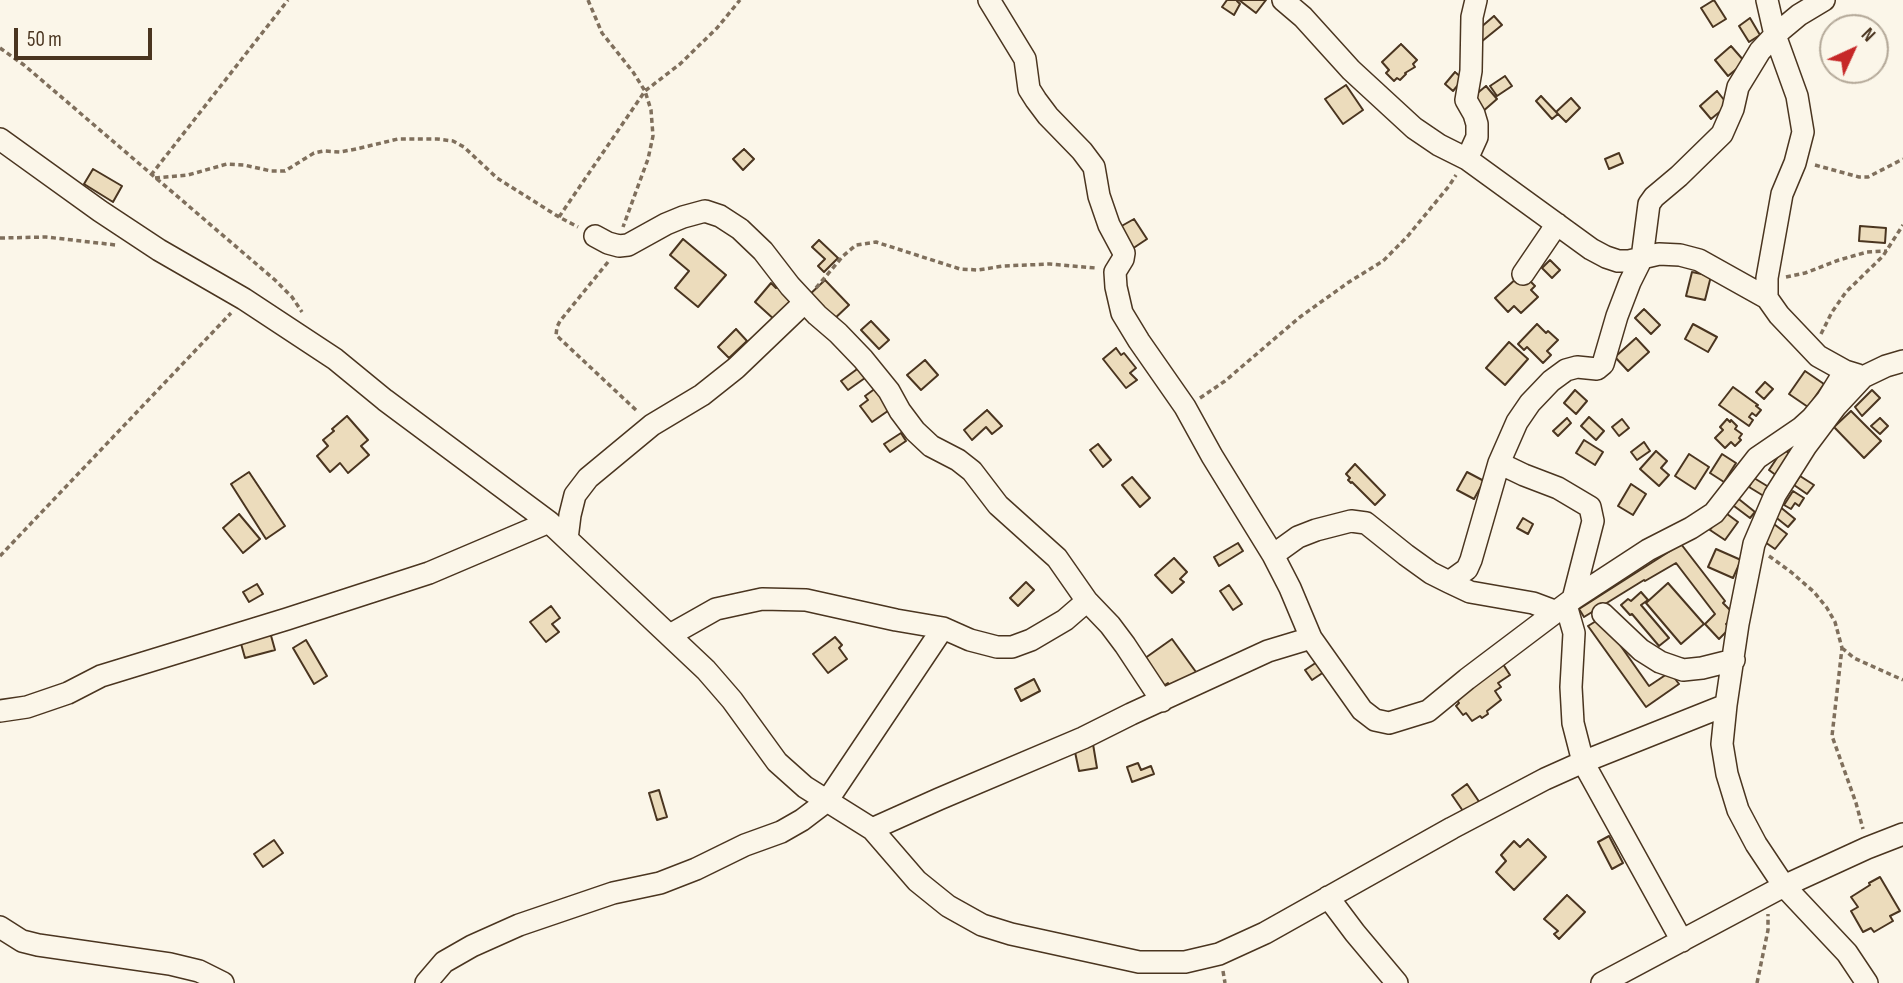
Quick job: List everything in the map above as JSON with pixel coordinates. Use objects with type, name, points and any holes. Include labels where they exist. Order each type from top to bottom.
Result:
[{"type":"street","points":[[989,0],[1025,59],[1029,89],[1048,116],[1083,151],[1094,167],[1099,196],[1109,225],[1124,253],[1115,272],[1122,313],[1185,407],[1273,555],[1311,638],[1362,710],[1375,720],[1389,723],[1428,711],[1566,606],[1648,550],[1714,513],[1758,458],[1801,428],[1854,374],[1903,361]]},
{"type":"street","points":[[1283,0],[1303,17],[1351,70],[1414,128],[1467,159],[1591,250],[1618,261],[1659,254],[1680,255],[1767,288]]},
{"type":"street","points":[[1467,159],[1477,137],[1477,124],[1466,100],[1471,71],[1472,17],[1476,0]]},
{"type":"street","points":[[1767,0],[1775,35],[1795,88],[1803,132],[1795,163],[1782,194],[1767,288],[1787,324],[1818,356],[1854,374]]},
{"type":"street","points":[[1449,582],[1467,569],[1499,463],[1517,422],[1530,403],[1566,370],[1577,367],[1597,369],[1603,364],[1617,316],[1642,258],[1649,204],[1722,134],[1733,109],[1738,87],[1760,51],[1799,15],[1824,0]]},
{"type":"street","points":[[0,139],[110,218],[244,299],[335,359],[385,400],[549,522],[706,670],[732,700],[777,762],[805,787],[872,829],[917,881],[948,906],[982,925],[1011,934],[1139,962],[1185,962],[1219,954],[1265,933],[1545,779],[1726,705]]},
{"type":"street","points":[[595,236],[608,243],[628,245],[653,230],[705,211],[720,216],[740,229],[764,251],[805,302],[870,367],[915,431],[931,446],[958,460],[972,471],[998,505],[1057,558],[1082,590],[1087,601],[1110,625],[1162,701]]},
{"type":"street","points":[[1523,274],[1557,224]]},
{"type":"street","points":[[567,539],[575,495],[588,478],[652,425],[702,395],[736,368],[805,302]]},
{"type":"street","points":[[1854,374],[1836,406],[1806,446],[1775,495],[1754,544],[1738,624],[1722,744],[1727,774],[1738,810],[1777,890],[1847,953],[1867,983]]},
{"type":"street","points":[[1499,463],[1558,488],[1590,507],[1593,521],[1566,606],[1574,633],[1571,687],[1573,723],[1583,762],[1682,941]]},
{"type":"street","points":[[1273,555],[1298,537],[1316,530],[1351,521],[1366,523],[1431,573],[1470,592],[1566,606]]},
{"type":"street","points":[[0,710],[37,703],[68,693],[101,676],[416,577],[549,522]]},
{"type":"street","points":[[670,635],[716,609],[762,599],[806,600],[943,628],[997,647],[1012,647],[1031,640],[1065,620],[1087,601]]},
{"type":"street","points":[[1603,614],[1641,650],[1660,662],[1683,670],[1734,660]]},
{"type":"street","points":[[426,983],[444,962],[519,925],[613,893],[660,883],[781,832],[803,820],[827,801],[943,628]]},
{"type":"street","points":[[872,829],[1083,738],[1268,651],[1311,638]]},
{"type":"street","points":[[1602,983],[1777,890],[1903,834]]},
{"type":"street","points":[[1328,897],[1354,933],[1397,983]]},
{"type":"street","points":[[0,927],[22,941],[170,964],[199,971],[223,983]]},
{"type":"path","points":[[153,176],[288,0]]},
{"type":"path","points":[[588,0],[602,33],[645,91],[651,110],[653,136],[649,159],[626,215],[619,246],[561,321],[556,335],[652,425]]},
{"type":"path","points":[[559,217],[645,91],[680,64],[717,28],[740,0]]},
{"type":"path","points":[[0,48],[24,65],[275,280],[292,297],[303,315]]},
{"type":"path","points":[[153,176],[188,175],[227,164],[285,171],[314,153],[324,151],[356,149],[398,139],[453,141],[464,147],[497,178],[595,236]]},
{"type":"path","points":[[1185,407],[1224,381],[1300,317],[1383,261],[1449,187],[1467,159]]},
{"type":"path","points":[[1795,163],[1822,166],[1868,177],[1903,159]]},
{"type":"path","points":[[1818,356],[1817,346],[1823,327],[1832,312],[1846,292],[1887,251],[1903,225]]},
{"type":"path","points":[[0,237],[46,237],[123,246]]},
{"type":"path","points":[[805,302],[843,256],[856,245],[876,242],[960,270],[1050,264],[1084,266],[1115,272]]},
{"type":"path","points":[[1767,288],[1839,260],[1867,252],[1887,251]]},
{"type":"path","points":[[0,556],[244,299]]},
{"type":"path","points":[[1754,544],[1814,592],[1835,622],[1842,648],[1832,736],[1856,803],[1867,848]]},
{"type":"path","points":[[1842,648],[1854,658],[1903,680]]},
{"type":"path","points":[[1757,983],[1777,890]]},
{"type":"building","points":[[1227,0],[1238,0],[1240,4],[1234,15],[1222,7]]},
{"type":"building","points":[[1239,0],[1266,0],[1256,13]]},
{"type":"building","points":[[1714,0],[1726,19],[1713,27],[1701,8]]},
{"type":"building","points":[[1494,16],[1502,25],[1481,42],[1473,34]]},
{"type":"building","points":[[1750,18],[1760,35],[1749,42],[1739,26]]},
{"type":"building","points":[[1401,44],[1417,60],[1413,64],[1415,67],[1400,80],[1397,78],[1394,81],[1386,73],[1389,70],[1382,62]]},
{"type":"building","points":[[1731,46],[1745,62],[1728,76],[1715,60]]},
{"type":"building","points":[[1455,72],[1463,79],[1453,91],[1445,84]]},
{"type":"building","points":[[1505,76],[1512,86],[1497,96],[1490,86]]},
{"type":"building","points":[[1346,85],[1363,110],[1343,124],[1325,99]]},
{"type":"building","points":[[1486,86],[1497,99],[1481,113],[1469,100]]},
{"type":"building","points":[[1717,91],[1728,105],[1711,119],[1700,106]]},
{"type":"building","points":[[1541,96],[1558,114],[1552,119],[1536,101]]},
{"type":"building","points":[[1571,98],[1580,108],[1566,122],[1556,112]]},
{"type":"building","points":[[744,149],[754,159],[743,170],[733,159]]},
{"type":"building","points":[[1619,153],[1623,163],[1609,169],[1605,159]]},
{"type":"building","points":[[93,169],[122,186],[113,202],[84,184]]},
{"type":"building","points":[[1134,219],[1147,239],[1132,249],[1118,228]]},
{"type":"building","points":[[1860,226],[1886,228],[1885,243],[1859,241]]},
{"type":"building","points":[[683,239],[726,275],[698,307],[675,288],[689,271],[670,255]]},
{"type":"building","points":[[819,240],[838,258],[824,272],[818,266],[825,259],[812,247]]},
{"type":"building","points":[[1550,260],[1560,270],[1552,278],[1542,268]]},
{"type":"building","points":[[1692,272],[1711,276],[1705,300],[1686,296]]},
{"type":"building","points":[[1519,276],[1528,279],[1535,286],[1531,290],[1538,297],[1521,313],[1514,306],[1508,312],[1495,298]]},
{"type":"building","points":[[825,280],[849,305],[831,322],[807,297]]},
{"type":"building","points":[[782,282],[798,296],[776,321],[755,302],[771,283],[776,288]]},
{"type":"building","points":[[1644,309],[1660,325],[1651,334],[1635,318]]},
{"type":"building","points":[[871,321],[889,340],[879,349],[861,330]]},
{"type":"building","points":[[1537,324],[1558,340],[1547,351],[1551,355],[1543,363],[1527,347],[1524,350],[1518,344]]},
{"type":"building","points":[[1693,324],[1717,337],[1708,352],[1685,339]]},
{"type":"building","points":[[736,329],[747,341],[729,358],[718,347]]},
{"type":"building","points":[[1636,338],[1649,352],[1628,371],[1615,357]]},
{"type":"building","points":[[1509,342],[1528,359],[1505,385],[1486,368]]},
{"type":"building","points":[[1116,348],[1121,355],[1124,353],[1136,368],[1130,373],[1137,380],[1126,388],[1103,359]]},
{"type":"building","points":[[925,360],[938,375],[921,390],[907,375]]},
{"type":"building","points":[[864,364],[872,373],[848,390],[841,381]]},
{"type":"building","points":[[1805,371],[1824,384],[1808,407],[1789,394]]},
{"type":"building","points":[[1765,382],[1773,389],[1764,399],[1756,392]]},
{"type":"building","points":[[880,385],[895,406],[872,422],[860,406],[868,400],[865,396]]},
{"type":"building","points":[[1733,387],[1761,410],[1756,416],[1752,413],[1749,417],[1753,420],[1749,426],[1719,405]]},
{"type":"building","points":[[1575,390],[1587,401],[1576,414],[1564,403]]},
{"type":"building","points":[[1872,390],[1880,398],[1862,416],[1855,407]]},
{"type":"building","points":[[987,410],[1002,426],[992,434],[986,427],[972,440],[964,430]]},
{"type":"building","points":[[1851,411],[1881,441],[1864,458],[1834,427]]},
{"type":"building","points":[[347,416],[368,440],[361,446],[369,455],[348,473],[340,463],[330,472],[317,456],[328,446],[323,440]]},
{"type":"building","points":[[1589,417],[1604,431],[1596,440],[1581,426]]},
{"type":"building","points":[[1567,418],[1571,423],[1558,436],[1553,431]]},
{"type":"building","points":[[1880,418],[1888,426],[1880,434],[1871,426]]},
{"type":"building","points":[[1622,419],[1629,428],[1619,436],[1612,427]]},
{"type":"building","points":[[1727,419],[1737,426],[1735,429],[1742,434],[1739,438],[1741,440],[1735,446],[1731,442],[1725,448],[1715,438],[1723,430],[1720,427]]},
{"type":"building","points":[[901,433],[906,441],[890,452],[884,444]]},
{"type":"building","points":[[1584,440],[1603,452],[1595,465],[1576,453]]},
{"type":"building","points":[[1644,442],[1650,451],[1637,460],[1631,452]]},
{"type":"building","points":[[1098,444],[1111,460],[1103,467],[1090,450]]},
{"type":"building","points":[[1783,449],[1796,458],[1781,479],[1769,470]]},
{"type":"building","points":[[1656,451],[1667,461],[1661,468],[1669,475],[1659,486],[1640,469]]},
{"type":"building","points":[[1689,454],[1709,467],[1695,489],[1675,476]]},
{"type":"building","points":[[1722,454],[1736,463],[1724,482],[1710,473]]},
{"type":"building","points":[[1355,464],[1385,495],[1375,505],[1348,480],[1350,478],[1346,474]]},
{"type":"building","points":[[249,472],[285,526],[266,539],[231,484]]},
{"type":"building","points":[[1467,472],[1484,481],[1474,499],[1457,490]]},
{"type":"building","points":[[1800,476],[1814,485],[1807,494],[1794,485]]},
{"type":"building","points":[[1132,477],[1150,498],[1140,507],[1122,485]]},
{"type":"building","points":[[1754,478],[1772,489],[1767,498],[1749,487]]},
{"type":"building","points":[[1631,484],[1646,494],[1633,515],[1618,506]]},
{"type":"building","points":[[1793,491],[1804,498],[1799,506],[1795,503],[1791,509],[1784,505]]},
{"type":"building","points":[[1735,496],[1755,512],[1750,518],[1730,503]]},
{"type":"building","points":[[1779,506],[1795,519],[1788,527],[1773,515]]},
{"type":"building","points":[[1723,511],[1738,522],[1725,540],[1710,530]]},
{"type":"building","points":[[239,514],[260,539],[243,553],[223,528]]},
{"type":"building","points":[[1523,518],[1533,524],[1528,534],[1517,528]]},
{"type":"building","points":[[1770,521],[1787,534],[1775,549],[1759,538]]},
{"type":"building","points":[[1238,543],[1243,551],[1219,566],[1214,557]]},
{"type":"building","points":[[1681,544],[1725,601],[1723,603],[1734,617],[1726,624],[1730,628],[1719,639],[1705,624],[1715,614],[1676,563],[1584,617],[1579,609]]},
{"type":"building","points":[[1716,549],[1741,560],[1733,578],[1708,567]]},
{"type":"building","points":[[1174,558],[1187,572],[1180,579],[1184,582],[1172,593],[1155,575]]},
{"type":"building","points":[[1026,582],[1034,590],[1018,606],[1010,598]]},
{"type":"building","points":[[1668,583],[1704,624],[1681,644],[1646,603]]},
{"type":"building","points":[[257,584],[263,594],[249,602],[243,592]]},
{"type":"building","points":[[1229,585],[1242,604],[1233,610],[1220,591]]},
{"type":"building","points":[[1641,592],[1648,600],[1641,605],[1669,638],[1659,646],[1621,605]]},
{"type":"building","points":[[551,606],[560,618],[552,624],[559,632],[546,642],[530,622]]},
{"type":"building","points":[[1601,618],[1649,686],[1670,672],[1679,684],[1646,707],[1588,626]]},
{"type":"building","points":[[270,632],[275,650],[245,658],[240,640]]},
{"type":"building","points":[[835,637],[842,645],[839,648],[847,659],[828,673],[813,654]]},
{"type":"building","points":[[1172,639],[1196,672],[1172,688],[1168,683],[1160,688],[1141,661]]},
{"type":"building","points":[[306,640],[327,676],[314,684],[293,648]]},
{"type":"building","points":[[1501,661],[1510,675],[1498,683],[1501,687],[1495,691],[1501,700],[1487,711],[1488,714],[1472,721],[1456,706],[1459,703],[1453,695]]},
{"type":"building","points":[[1317,662],[1324,672],[1312,680],[1305,670]]},
{"type":"building","points":[[1034,679],[1040,691],[1021,701],[1015,689]]},
{"type":"building","points":[[1093,744],[1097,768],[1079,771],[1075,752],[1082,750],[1081,746]]},
{"type":"building","points":[[1138,763],[1141,770],[1151,766],[1154,774],[1132,782],[1127,767]]},
{"type":"building","points":[[1467,784],[1480,803],[1465,814],[1452,795]]},
{"type":"building","points":[[659,790],[667,817],[657,820],[649,793]]},
{"type":"building","points":[[1609,836],[1623,863],[1612,869],[1598,842]]},
{"type":"building","points":[[1528,839],[1546,857],[1514,890],[1496,872],[1506,861],[1501,855],[1514,841],[1520,847]]},
{"type":"building","points":[[274,840],[283,853],[263,867],[254,854]]},
{"type":"building","points":[[1880,877],[1900,911],[1890,916],[1893,921],[1874,932],[1871,928],[1863,932],[1851,911],[1858,907],[1851,897]]},
{"type":"building","points":[[1567,895],[1585,912],[1559,939],[1554,934],[1558,931],[1544,919]]}]
